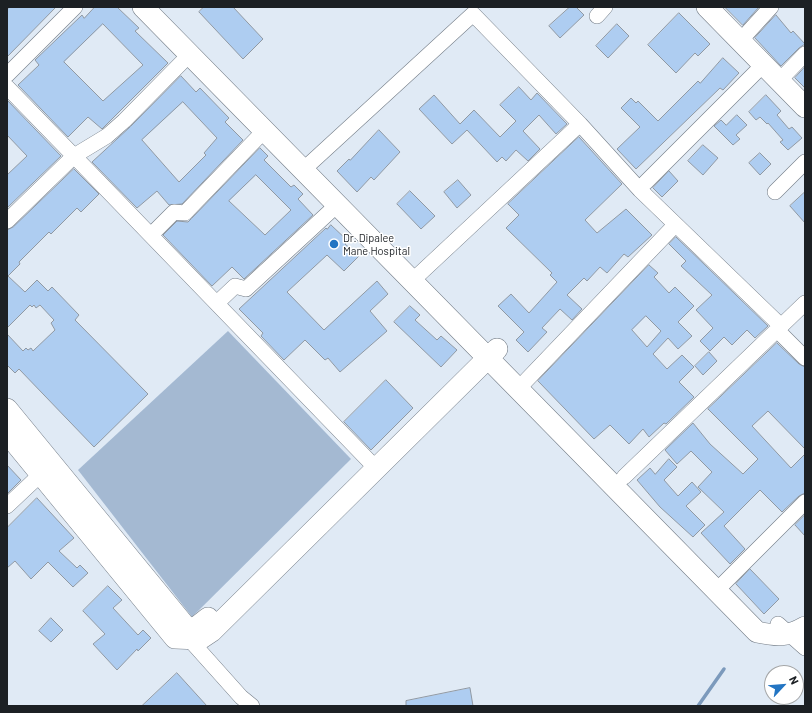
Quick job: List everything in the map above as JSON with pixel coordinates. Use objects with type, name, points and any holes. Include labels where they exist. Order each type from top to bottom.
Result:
[{"type":"street","points":[[7,75],[75,7]]},
{"type":"street","points":[[143,7],[264,131],[308,166],[337,205],[417,276]]},
{"type":"street","points":[[163,7],[308,166],[721,586],[766,621],[798,628]]},
{"type":"street","points":[[707,7],[805,108]]},
{"type":"street","points":[[740,42],[771,7]]},
{"type":"street","points":[[308,166],[473,14],[580,124],[640,190],[779,328],[805,358]]},
{"type":"street","points":[[779,81],[805,54]]},
{"type":"street","points":[[7,222],[74,156],[107,136],[124,122],[189,55]]},
{"type":"street","points":[[645,182],[763,65]]},
{"type":"street","points":[[7,87],[151,234],[369,461]]},
{"type":"street","points":[[417,276],[580,124]]},
{"type":"street","points":[[151,234],[174,212],[186,213],[264,131]]},
{"type":"street","points":[[775,192],[805,162]]},
{"type":"street","points":[[217,303],[235,286],[246,290],[337,205]]},
{"type":"street","points":[[523,384],[675,225]]},
{"type":"street","points":[[624,477],[805,303]]},
{"type":"street","points":[[7,433],[41,474],[117,555],[185,626],[194,629],[369,461],[489,350]]},
{"type":"street","points":[[7,409],[117,555],[175,638],[190,640],[200,639],[212,631],[489,350]]},
{"type":"street","points":[[523,384],[624,477],[721,586]]},
{"type":"street","points":[[7,506],[41,474]]},
{"type":"street","points":[[721,586],[805,502]]},
{"type":"street","points":[[190,640],[241,697],[252,706]]},
{"type":"shaded area","points":[[228,331],[351,459],[192,617],[78,470]]},
{"type":"building","points":[[10,7],[56,7],[7,57],[7,10]]},
{"type":"building","points":[[95,7],[117,7],[139,28],[135,31],[168,63],[102,129],[88,117],[68,137],[18,85],[39,65],[35,60],[82,15],[84,18]],"holes":[[[103,24],[143,65],[103,101],[64,62]]]},
{"type":"building","points":[[204,7],[233,7],[263,39],[243,59],[199,12]]},
{"type":"building","points":[[570,7],[576,7],[584,15],[560,38],[549,26]]},
{"type":"building","points":[[725,7],[759,7],[743,25]]},
{"type":"building","points":[[679,13],[710,44],[698,56],[695,53],[676,73],[648,45]]},
{"type":"building","points":[[776,15],[791,33],[793,31],[805,44],[781,66],[755,38]]},
{"type":"building","points":[[617,24],[629,36],[608,58],[596,46]]},
{"type":"building","points":[[723,58],[739,73],[723,90],[720,88],[636,169],[617,149],[640,127],[621,108],[631,98],[636,103],[638,101],[658,121],[698,81],[700,83]]},
{"type":"building","points":[[805,67],[805,88],[795,78]]},
{"type":"building","points":[[181,76],[196,92],[200,88],[229,118],[225,122],[243,140],[182,204],[169,205],[157,191],[137,208],[92,162],[130,127]],"holes":[[[183,102],[217,138],[204,153],[206,155],[179,182],[142,140]]]},
{"type":"building","points":[[519,87],[531,100],[537,93],[567,124],[556,134],[539,115],[523,131],[540,149],[528,161],[516,150],[506,161],[502,157],[497,162],[467,130],[452,144],[419,109],[434,95],[460,124],[474,110],[500,137],[516,121],[500,105]]},
{"type":"building","points":[[766,95],[781,111],[777,115],[789,129],[792,127],[802,138],[788,150],[780,142],[783,140],[768,123],[767,124],[760,117],[756,120],[749,112]]},
{"type":"building","points":[[7,100],[61,156],[7,208],[7,175],[27,156],[7,135]]},
{"type":"building","points":[[737,115],[747,125],[736,135],[740,139],[733,145],[714,126],[721,120],[726,125]]},
{"type":"building","points":[[379,130],[400,152],[374,180],[371,177],[357,192],[337,171],[349,159],[350,160]]},
{"type":"building","points":[[579,137],[622,184],[585,220],[597,233],[626,209],[652,235],[628,257],[624,254],[607,273],[600,267],[587,281],[584,278],[567,295],[582,309],[572,320],[560,309],[542,328],[547,332],[528,352],[516,340],[524,332],[498,306],[511,294],[529,313],[557,282],[550,275],[552,273],[506,228],[519,215],[508,204]]},
{"type":"building","points":[[703,145],[718,158],[703,175],[688,161]]},
{"type":"building","points":[[260,148],[268,156],[264,160],[291,187],[294,185],[303,194],[298,199],[313,215],[244,279],[232,267],[212,286],[163,235],[177,221],[188,222]],"holes":[[[256,175],[291,210],[265,235],[229,201]]]},
{"type":"building","points":[[760,153],[771,164],[760,175],[749,163]]},
{"type":"building","points":[[74,169],[99,194],[81,212],[77,208],[51,234],[49,232],[19,262],[20,264],[8,276],[25,292],[37,280],[48,291],[52,287],[79,315],[75,320],[148,394],[94,447],[19,369],[15,373],[7,365],[7,334],[23,351],[26,348],[28,350],[31,348],[33,351],[55,330],[51,323],[54,320],[40,305],[36,308],[34,305],[32,307],[30,305],[7,328],[7,230],[13,227]]},
{"type":"building","points":[[669,171],[678,181],[662,197],[653,188]]},
{"type":"building","points":[[458,180],[471,195],[457,208],[444,192]]},
{"type":"building","points":[[410,191],[435,216],[421,229],[397,204]]},
{"type":"building","points":[[805,192],[805,223],[790,206]]},
{"type":"building","points":[[331,225],[348,241],[345,244],[359,256],[344,271],[327,255],[287,292],[324,330],[377,281],[388,294],[370,311],[387,331],[340,372],[328,358],[325,360],[305,340],[284,360],[261,336],[263,333],[239,309]]},
{"type":"building","points":[[676,237],[768,326],[755,338],[747,330],[732,345],[724,337],[710,351],[700,341],[713,328],[696,310],[712,295],[681,266],[686,261],[669,244]]},
{"type":"building","points":[[649,265],[658,273],[654,277],[669,293],[675,287],[694,306],[678,322],[692,336],[678,349],[668,338],[653,354],[667,369],[682,355],[694,367],[679,382],[694,397],[666,424],[664,423],[649,437],[643,429],[629,444],[610,425],[594,439],[538,381]],"holes":[[[646,316],[661,331],[647,347],[632,330]]]},
{"type":"building","points":[[410,306],[420,315],[415,320],[437,340],[441,336],[457,350],[441,367],[394,322]]},
{"type":"building","points":[[777,343],[799,364],[805,367],[805,449],[768,411],[752,426],[791,468],[805,454],[805,493],[799,496],[782,512],[760,490],[724,526],[745,549],[730,564],[701,533],[724,512],[698,487],[712,472],[691,451],[677,464],[665,450],[693,423],[710,444],[743,474],[758,459],[708,409]]},
{"type":"building","points":[[709,352],[717,361],[703,375],[695,366]]},
{"type":"building","points":[[386,380],[413,408],[371,450],[344,422]]},
{"type":"building","points":[[669,459],[677,467],[664,480],[678,496],[692,482],[701,492],[686,506],[705,525],[693,537],[660,507],[637,480],[650,468],[655,474]]},
{"type":"building","points":[[7,465],[21,480],[7,494]]},
{"type":"building","points":[[37,498],[74,538],[59,551],[77,568],[80,565],[88,573],[73,587],[48,562],[31,579],[15,561],[7,568],[7,528]]},
{"type":"building","points":[[805,515],[805,536],[795,525]]},
{"type":"building","points":[[750,569],[779,599],[764,614],[736,584]]},
{"type":"building","points":[[108,586],[122,600],[113,608],[138,635],[143,630],[151,638],[138,651],[137,649],[117,670],[93,644],[105,634],[83,611]]},
{"type":"building","points":[[51,618],[63,630],[51,642],[39,631]]},
{"type":"building","points":[[177,673],[207,706],[142,706]]},
{"type":"building","points":[[470,688],[473,706],[406,706],[406,701]]},
{"type":"waterway","points":[[698,706],[724,669]]},
{"type":"place","name":"Dr. Dipalee Mane Hospital","points":[[334,244]]}]
